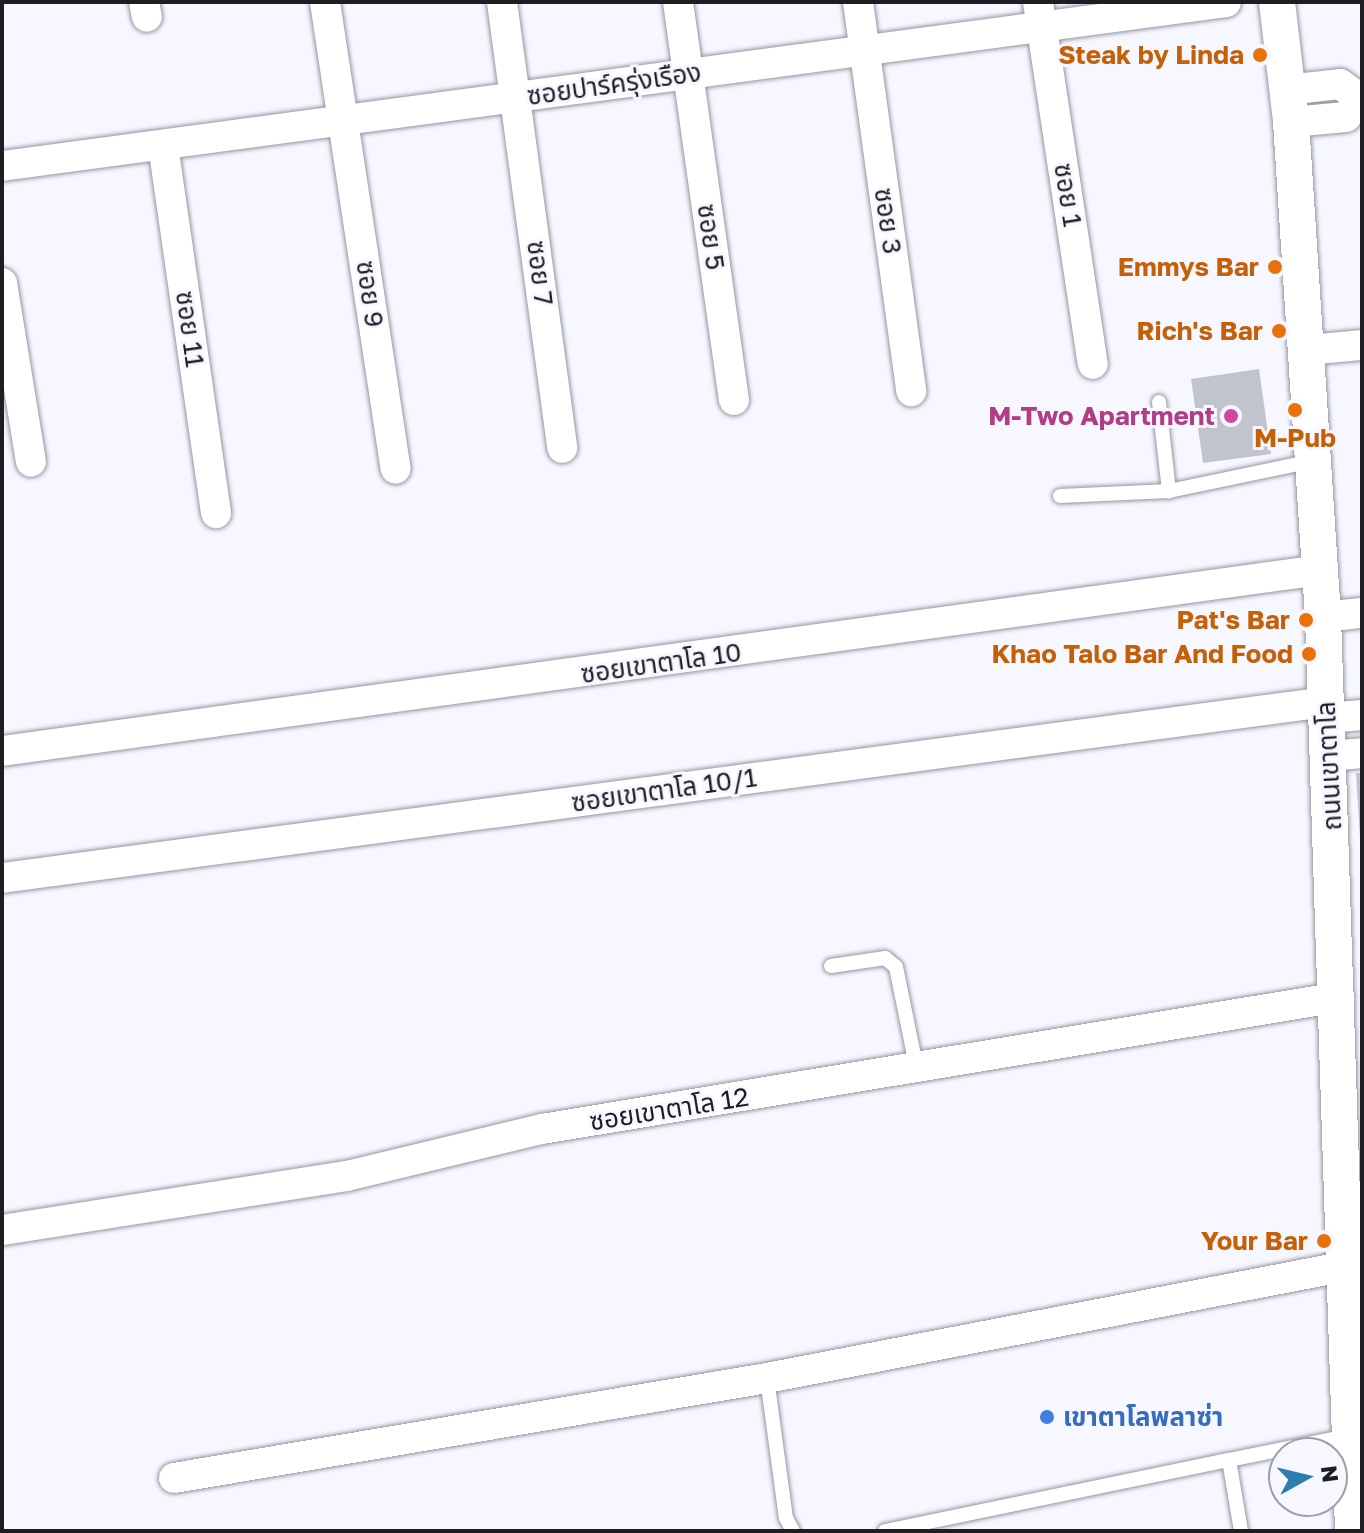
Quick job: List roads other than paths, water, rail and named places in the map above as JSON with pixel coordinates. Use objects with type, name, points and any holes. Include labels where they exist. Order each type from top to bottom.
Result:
[{"type":"street","name":"ซอย 9","points":[[325,2],[396,469]]},
{"type":"street","name":"ซอย 7","points":[[502,2],[562,448]]},
{"type":"street","name":"ซอย 5","points":[[678,2],[734,400]]},
{"type":"street","name":"ซอย 3","points":[[858,2],[911,391]]},
{"type":"street","name":"ซอยปาร์ครุ่งเรือง","points":[[2,166],[865,50],[1040,14],[1226,2]]},
{"type":"street","name":"ถนนเขาตาโล","points":[[1277,2],[1307,350],[1323,617],[1345,755],[1339,997],[1347,1266],[1348,1436],[1353,1531]]},
{"type":"street","name":"ซอย 1","points":[[1040,14],[1093,364]]},
{"type":"street","points":[[1288,106],[1346,117],[1362,99]]},
{"type":"street","name":"ซอย 11","points":[[163,145],[216,513]]},
{"type":"street","points":[[2,283],[31,462]]},
{"type":"street","points":[[1307,350],[1362,345]]},
{"type":"street","name":"ซอยเขาตาโล 10","points":[[2,751],[1320,570]]},
{"type":"street","points":[[1323,617],[1362,613]]},
{"type":"street","name":"ซอยเขาตาโล 10/1","points":[[2,878],[1338,712]]},
{"type":"street","name":"ซอยเขาตาโล 12","points":[[2,1230],[347,1176],[542,1129],[917,1070],[1339,997]]},
{"type":"street","points":[[174,1478],[767,1378],[1347,1266]]},
{"type":"lane","points":[[1159,402],[1169,491]]},
{"type":"lane","points":[[1060,496],[1169,491],[1314,461]]},
{"type":"lane","points":[[831,966],[885,958],[896,967],[917,1070]]},
{"type":"lane","points":[[767,1378],[786,1518],[793,1531]]},
{"type":"lane","points":[[885,1531],[1348,1436]]},
{"type":"lane","points":[[1229,1460],[1241,1531]]},
{"type":"place","name":"Steak by Linda","points":[[1260,55]]},
{"type":"place","name":"Emmys Bar","points":[[1275,267]]},
{"type":"place","name":"Rich's Bar","points":[[1279,331]]},
{"type":"place","name":"M-Pub","points":[[1295,410]]},
{"type":"place","name":"M-Two Apartment","points":[[1231,416]]},
{"type":"place","name":"Pat's Bar","points":[[1306,620]]},
{"type":"place","name":"Khao Talo Bar And Food","points":[[1309,654]]},
{"type":"place","name":"Your Bar","points":[[1324,1241]]},
{"type":"place","name":"เขาตาโลพลาซ่า","points":[[1047,1417]]}]
